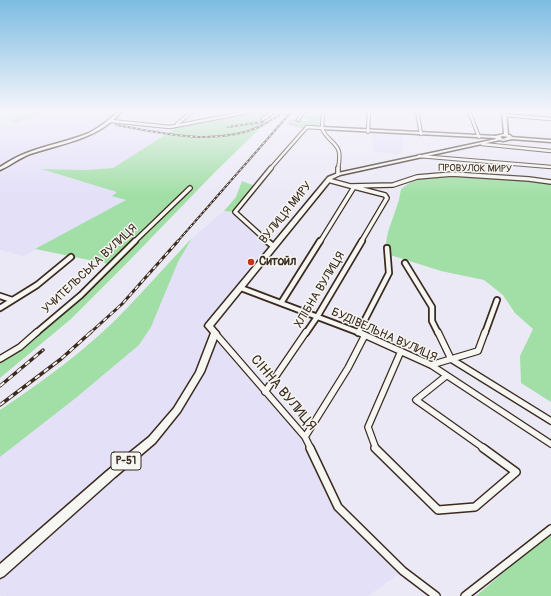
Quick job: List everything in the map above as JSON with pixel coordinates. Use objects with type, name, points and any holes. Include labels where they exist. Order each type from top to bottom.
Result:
[{"type":"main road","points":[[0,169],[31,152],[75,139]]},
{"type":"main road","name":"Р-51","points":[[338,174],[482,144],[496,139]]},
{"type":"main road","points":[[528,139],[551,141]]},
{"type":"main road","name":"ВУЛИЦЯ МИРУ","points":[[212,329],[273,246],[328,180],[338,174]]},
{"type":"main road","name":"Р-51","points":[[0,572],[105,479],[152,440],[177,410],[200,372],[212,329]]},
{"type":"street","points":[[273,246],[235,212],[255,186],[297,139]]},
{"type":"street","points":[[328,139],[337,148],[340,159],[338,174]]},
{"type":"street","points":[[482,144],[551,151]]},
{"type":"street","points":[[419,156],[551,167]]},
{"type":"street","name":"ПРОВУЛОК МИРУ","points":[[328,180],[352,186],[394,185],[417,177],[452,174],[529,179],[551,182]]},
{"type":"street","points":[[280,303],[352,186]]},
{"type":"street","name":"ХЛІБНА ВУЛИЦЯ","points":[[265,392],[317,317],[387,198],[385,195],[352,186]]},
{"type":"street","name":"УЧИТЕЛЬСЬКА ВУЛИЦЯ","points":[[0,360],[20,347],[81,295],[109,265],[190,188]]},
{"type":"street","points":[[358,333],[389,273],[387,248]]},
{"type":"street","points":[[0,308],[38,285],[71,257]]},
{"type":"street","name":"БУДІВЕЛЬНА ВУЛИЦЯ","points":[[405,263],[432,307],[432,321],[451,359]]},
{"type":"street","name":"БУДІВЕЛЬНА ВУЛИЦЯ","points":[[241,288],[365,335],[431,365],[551,444]]},
{"type":"street","points":[[0,296],[12,300]]},
{"type":"street","points":[[431,365],[478,351],[497,300]]},
{"type":"street","name":"СІННА ВУЛИЦЯ","points":[[212,329],[305,437],[338,507],[402,571],[436,596]]},
{"type":"street","points":[[305,437],[348,368],[365,335]]},
{"type":"street","points":[[401,351],[368,427],[375,448],[438,510],[475,507],[516,472],[416,400],[446,376]]},
{"type":"street","points":[[451,359],[551,421]]},
{"type":"street","points":[[465,596],[551,529]]},
{"type":"shaded area","points":[[0,139],[158,139],[113,168],[43,170],[118,192],[112,195],[127,200],[24,256],[0,250]]},
{"type":"shaded area","points":[[371,139],[403,139],[402,151],[396,155],[376,152],[371,147],[373,144]]},
{"type":"shaded area","points":[[224,211],[235,212],[273,246],[209,326],[305,437],[338,507],[403,571],[368,596],[2,596],[0,594],[0,457],[77,397],[139,345],[151,327],[178,262],[192,238]]},
{"type":"green space","points":[[159,139],[249,139],[71,319],[0,378],[0,359],[81,295],[109,264],[35,249],[126,200],[112,196],[117,192],[41,169],[85,170],[113,168]]},
{"type":"green space","points":[[449,175],[526,179],[551,183],[551,402],[521,383],[520,356],[533,329],[515,313],[503,295],[484,280],[441,271],[384,253],[388,232],[399,200],[401,189],[418,179]]},
{"type":"green space","points":[[242,181],[255,186],[235,212],[224,211],[236,197]]},
{"type":"green space","points":[[192,238],[178,262],[151,327],[139,345],[77,397],[0,457],[0,410],[51,374],[100,334],[130,305]]},
{"type":"green space","points":[[551,532],[551,596],[476,596]]},
{"type":"railway","points":[[177,242],[268,139]]},
{"type":"railway","points":[[90,333],[122,304],[178,241]]},
{"type":"railway","points":[[0,405],[61,359],[91,332]]},
{"type":"railway","points":[[0,386],[43,350]]},
{"type":"place","name":"Ситойл","points":[[251,262]]}]
